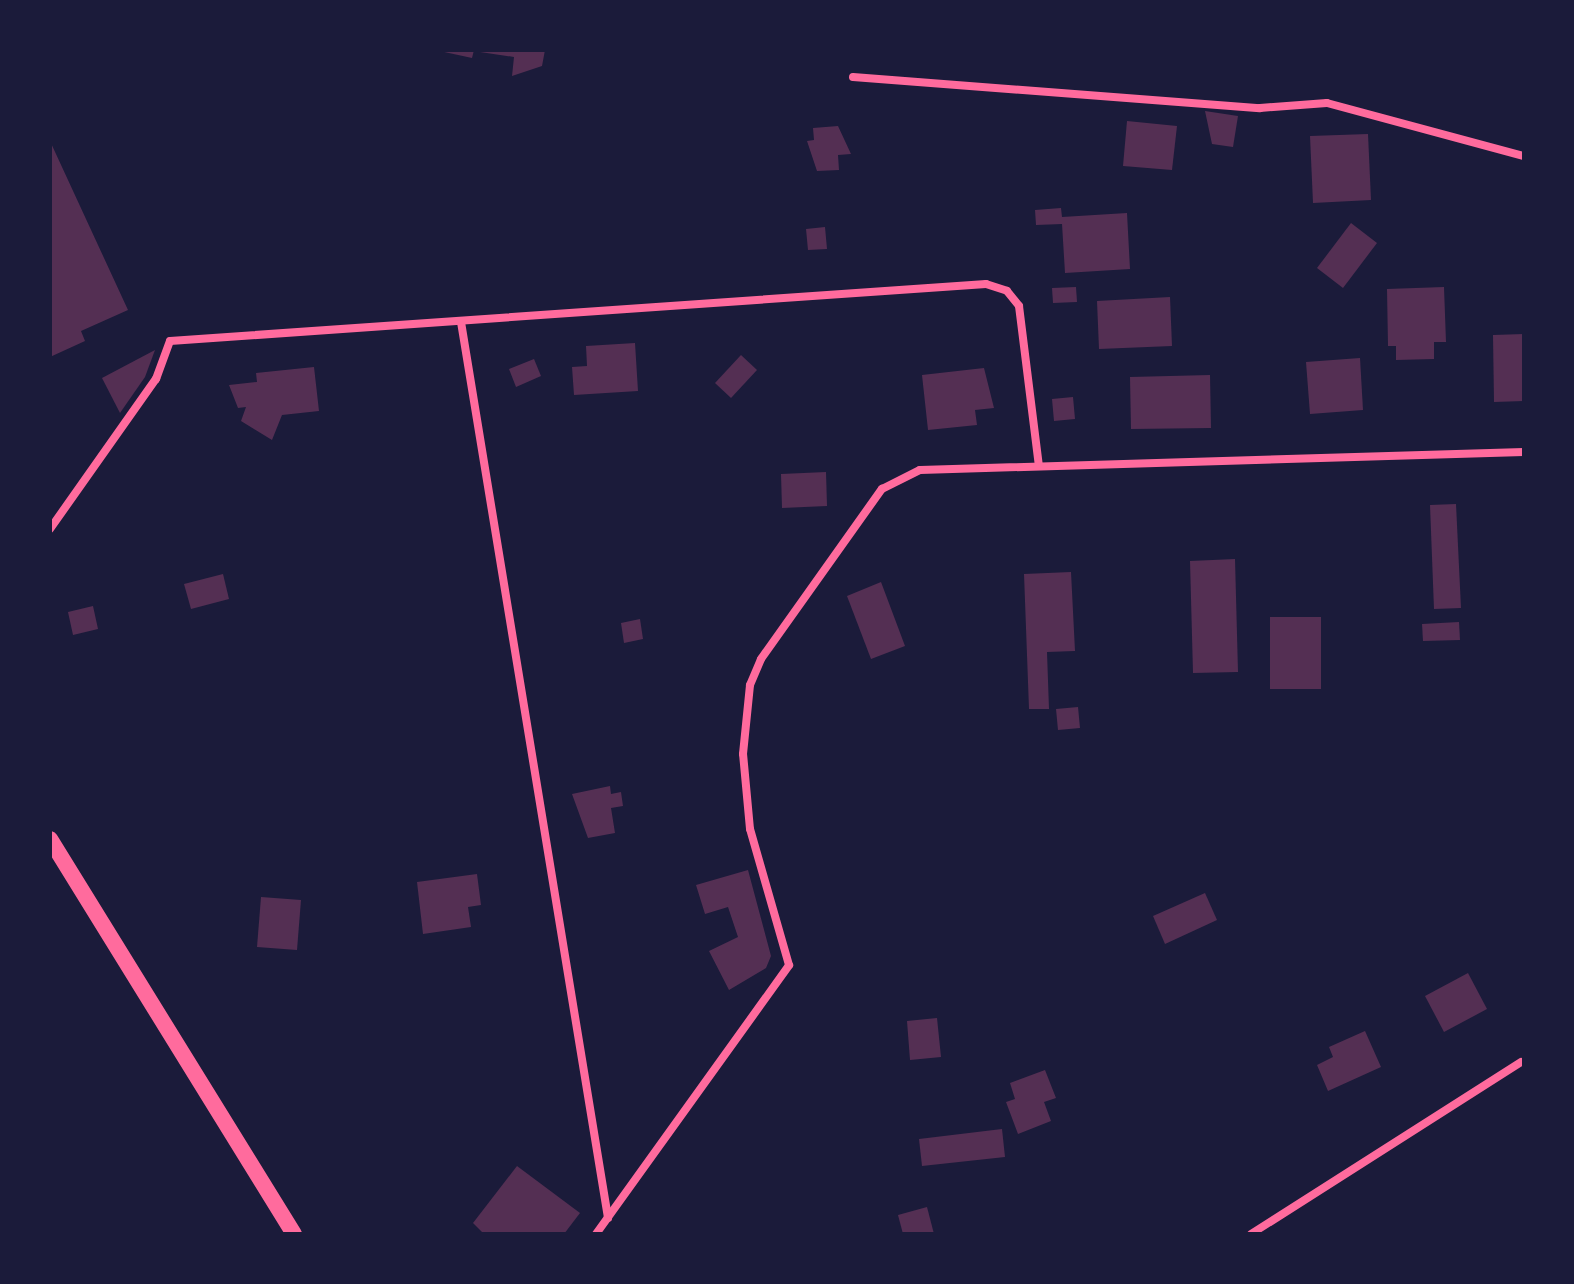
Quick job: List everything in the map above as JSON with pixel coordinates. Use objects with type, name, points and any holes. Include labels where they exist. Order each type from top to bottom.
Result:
[{"type":"main road","points":[[50,839],[294,1234]]},
{"type":"street","points":[[853,77],[1260,108],[1327,103],[1524,156]]},
{"type":"street","points":[[50,529],[156,379],[170,341],[986,284],[1007,291],[1019,306],[1039,466]]},
{"type":"street","points":[[461,322],[608,1218]]},
{"type":"street","points":[[596,1234],[789,965],[748,814],[743,754],[750,685],[761,659],[897,477],[1039,466],[1524,452]]},
{"type":"street","points":[[1251,1234],[1521,1062]]},
{"type":"building","points":[[435,50],[474,50],[472,58]]},
{"type":"building","points":[[545,50],[542,66],[512,76],[514,57],[480,52]]},
{"type":"building","points":[[1205,111],[1238,116],[1233,147],[1212,144]]},
{"type":"building","points":[[1127,121],[1177,126],[1172,170],[1123,166]]},
{"type":"building","points":[[838,126],[851,154],[838,155],[839,170],[817,171],[807,141],[814,140],[813,128]]},
{"type":"building","points":[[1368,134],[1371,200],[1313,203],[1310,136]]},
{"type":"building","points":[[50,141],[128,310],[81,331],[85,341],[50,357]]},
{"type":"building","points":[[1061,208],[1062,217],[1127,213],[1130,269],[1065,273],[1062,224],[1036,225],[1035,210]]},
{"type":"building","points":[[1351,223],[1377,243],[1343,288],[1317,268]]},
{"type":"building","points":[[825,227],[827,249],[808,250],[806,229]]},
{"type":"building","points":[[1076,287],[1077,302],[1053,303],[1052,288]]},
{"type":"building","points":[[1444,287],[1446,342],[1434,342],[1434,359],[1396,360],[1396,346],[1388,346],[1387,289]]},
{"type":"building","points":[[1170,297],[1172,346],[1099,349],[1097,301]]},
{"type":"building","points":[[1524,334],[1524,401],[1494,402],[1493,335]]},
{"type":"building","points":[[635,343],[638,391],[574,395],[572,367],[587,366],[586,346]]},
{"type":"building","points":[[155,350],[145,377],[120,413],[102,378]]},
{"type":"building","points":[[741,355],[757,370],[731,398],[715,383]]},
{"type":"building","points":[[1360,358],[1363,410],[1310,414],[1306,362]]},
{"type":"building","points":[[534,359],[541,376],[516,387],[509,369]]},
{"type":"building","points":[[314,367],[319,411],[282,415],[272,440],[241,421],[246,407],[238,408],[229,385],[257,382],[256,373]]},
{"type":"building","points":[[984,368],[994,408],[975,410],[977,425],[928,430],[922,375]]},
{"type":"building","points":[[1210,375],[1211,428],[1131,429],[1130,377]]},
{"type":"building","points":[[1073,397],[1075,419],[1054,421],[1052,399]]},
{"type":"building","points":[[826,472],[827,506],[782,508],[781,474]]},
{"type":"building","points":[[1456,504],[1461,608],[1434,609],[1430,505]]},
{"type":"building","points":[[1235,559],[1238,672],[1193,673],[1190,561]]},
{"type":"building","points":[[1071,572],[1075,651],[1047,652],[1049,709],[1029,709],[1024,574]]},
{"type":"building","points":[[223,574],[229,599],[191,609],[184,584]]},
{"type":"building","points":[[881,582],[905,646],[871,659],[847,596]]},
{"type":"building","points":[[93,606],[98,629],[73,635],[68,612]]},
{"type":"building","points":[[1270,617],[1321,617],[1321,689],[1270,689]]},
{"type":"building","points":[[640,619],[643,639],[624,643],[621,623]]},
{"type":"building","points":[[1459,622],[1460,640],[1423,641],[1422,624]]},
{"type":"building","points":[[1078,707],[1080,728],[1058,730],[1056,709]]},
{"type":"building","points":[[610,786],[611,794],[621,792],[623,806],[611,808],[615,833],[588,838],[572,794]]},
{"type":"building","points":[[748,870],[771,956],[766,968],[729,990],[709,951],[738,937],[728,907],[705,914],[696,885]]},
{"type":"building","points":[[477,874],[481,905],[468,907],[471,927],[423,934],[417,882]]},
{"type":"building","points":[[1205,893],[1217,920],[1165,944],[1153,916]]},
{"type":"building","points":[[261,897],[301,900],[297,950],[257,947]]},
{"type":"building","points":[[1468,973],[1487,1009],[1444,1032],[1425,996]]},
{"type":"building","points":[[937,1018],[941,1057],[910,1060],[907,1021]]},
{"type":"building","points":[[1365,1031],[1381,1067],[1328,1091],[1317,1065],[1333,1057],[1329,1047]]},
{"type":"building","points":[[1045,1070],[1056,1098],[1044,1102],[1051,1121],[1018,1134],[1006,1102],[1015,1099],[1010,1083]]},
{"type":"building","points":[[1002,1129],[1005,1157],[922,1166],[919,1139]]},
{"type":"building","points":[[517,1166],[580,1213],[564,1234],[484,1234],[473,1223]]},
{"type":"building","points":[[927,1207],[934,1234],[903,1234],[898,1215]]}]
